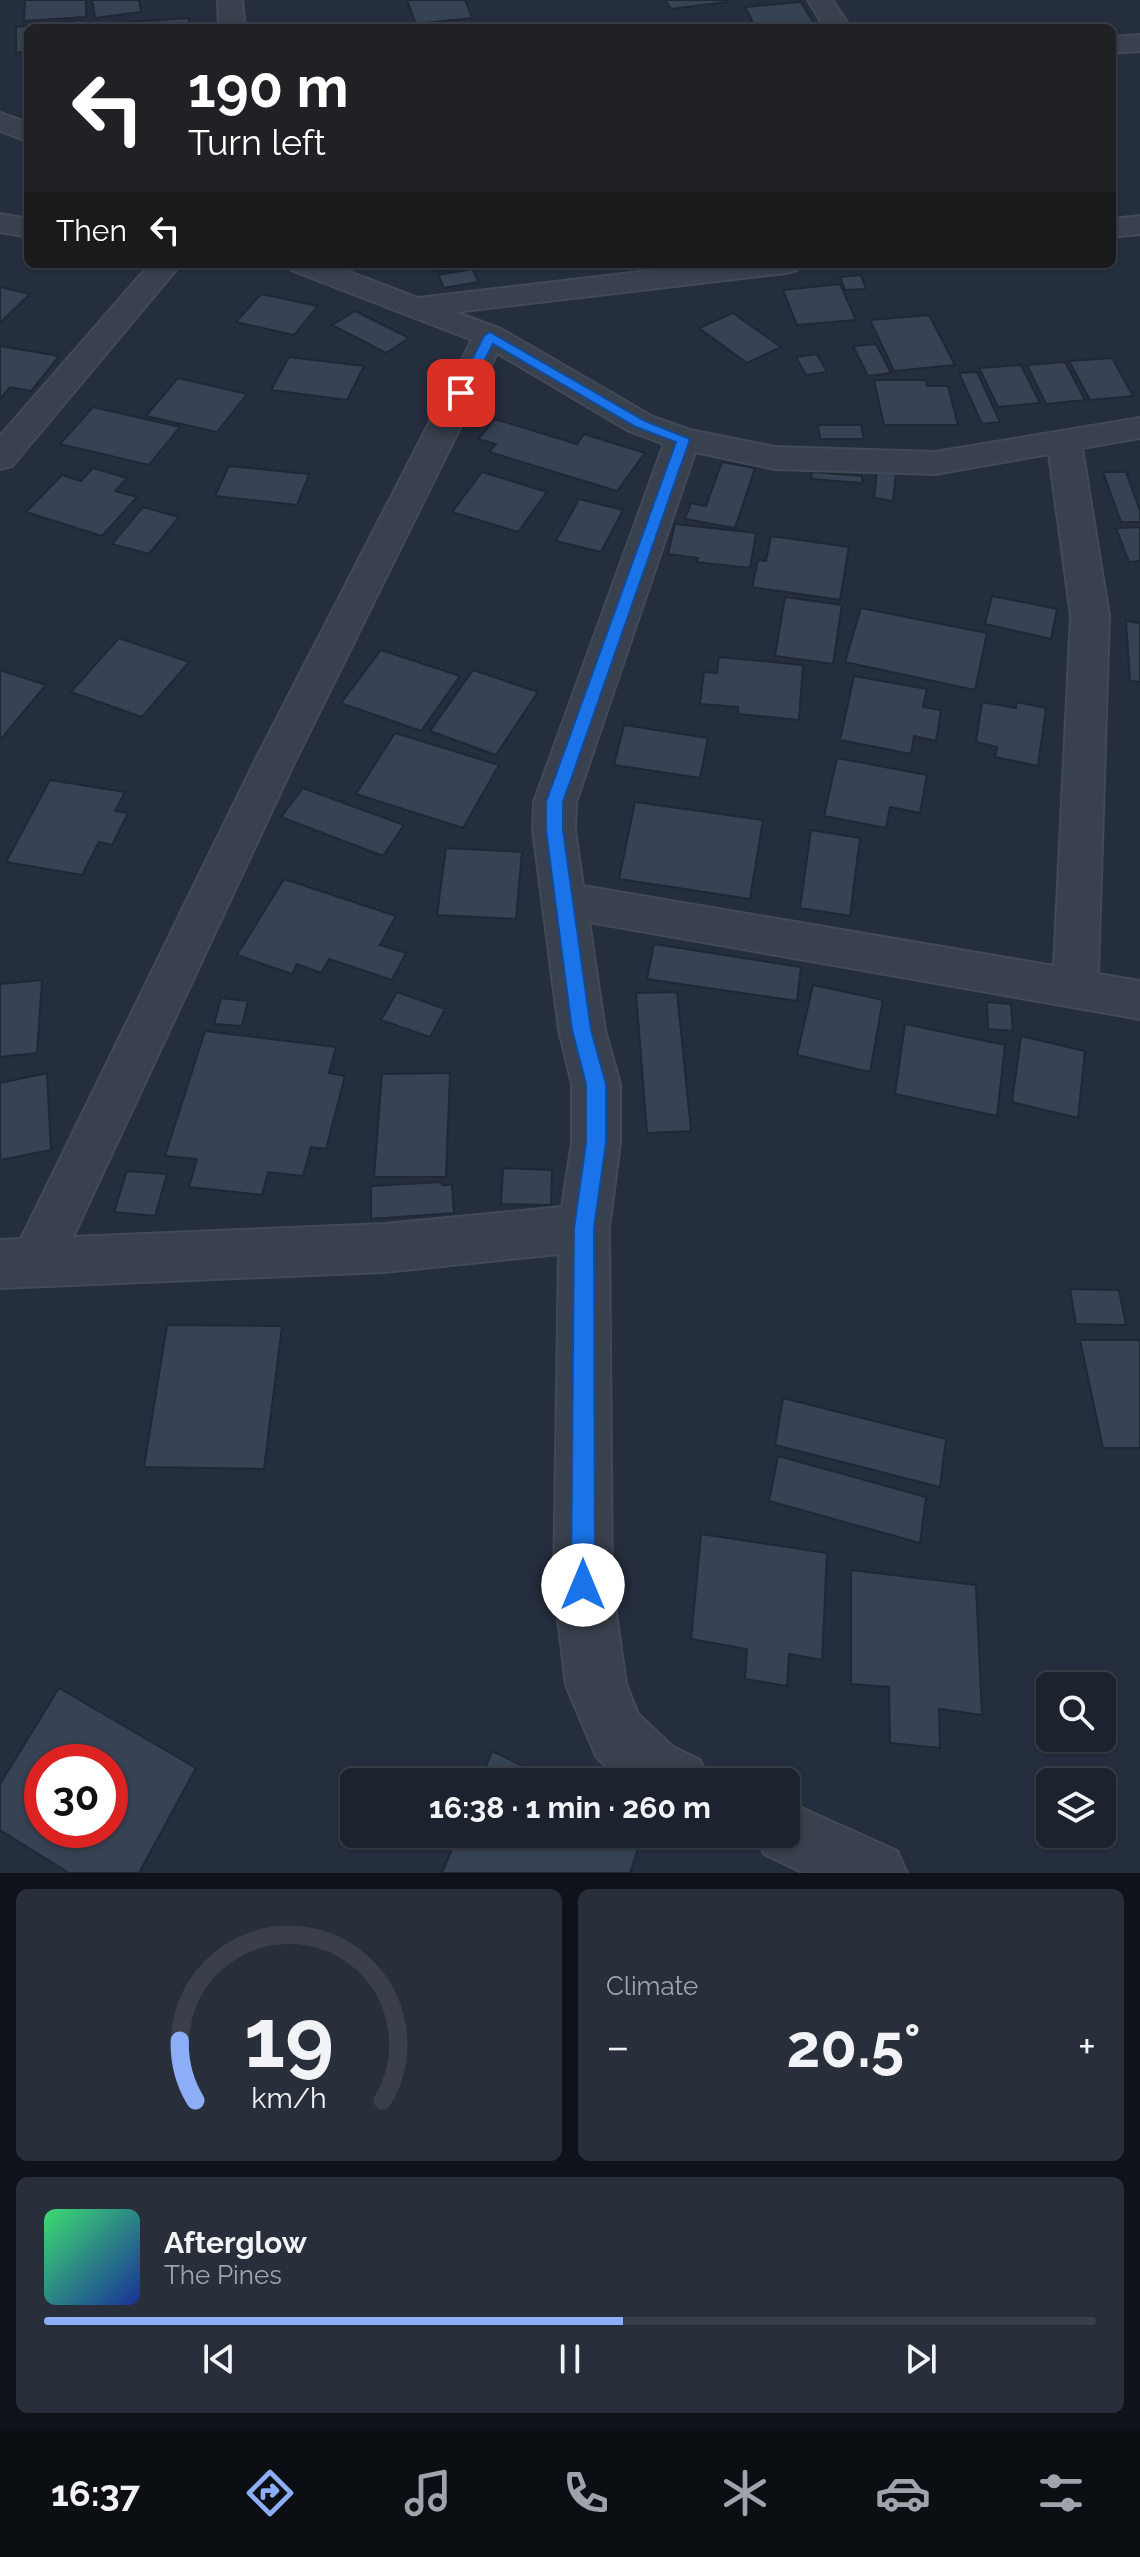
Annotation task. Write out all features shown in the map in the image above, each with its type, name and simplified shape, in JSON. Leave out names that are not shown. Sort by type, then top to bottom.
[{"type":"street","points":[[230,0],[232,24]]},
{"type":"street","points":[[820,0],[835,24]]},
{"type":"street","points":[[1116,45],[1140,43]]},
{"type":"street","points":[[0,223],[24,227]]},
{"type":"street","points":[[1116,228],[1140,225]]},
{"type":"street","points":[[0,458],[163,268]]},
{"type":"street","points":[[312,268],[490,336],[641,424],[683,439],[775,458],[935,463],[1140,428]]},
{"type":"street","points":[[414,307],[751,268]]},
{"type":"street","points":[[490,336],[18,1263],[384,1248],[584,1228]]},
{"type":"street","points":[[650,1768],[617,1735],[596,1685],[583,1585],[584,1228],[596,1143],[596,1084],[582,1030],[554,830],[555,802],[683,439]]},
{"type":"street","points":[[1064,441],[1090,616],[1075,989]]},
{"type":"street","points":[[565,900],[1140,1000]]},
{"type":"street","points":[[800,1838],[875,1873]]},
{"type":"building","points":[[25,0],[86,0],[86,17],[24,21]]},
{"type":"building","points":[[92,0],[139,0],[141,12],[95,18]]},
{"type":"building","points":[[407,0],[465,0],[472,18],[416,24]]},
{"type":"building","points":[[665,0],[725,0],[727,2],[671,9]]},
{"type":"building","points":[[801,2],[814,24],[754,24],[745,7]]},
{"type":"building","points":[[189,18],[189,24],[115,23]]},
{"type":"building","points":[[82,20],[82,24],[44,24]]},
{"type":"building","points":[[24,26],[24,52],[16,53],[16,27]]},
{"type":"building","points":[[435,268],[463,268],[436,271]]},
{"type":"building","points":[[472,269],[479,282],[444,288],[438,275]]},
{"type":"building","points":[[861,275],[866,289],[845,290],[840,277]]},
{"type":"building","points":[[840,284],[856,320],[797,325],[783,290]]},
{"type":"building","points":[[0,287],[30,294],[0,323]]},
{"type":"building","points":[[261,294],[318,306],[294,335],[236,322]]},
{"type":"building","points":[[355,311],[409,338],[386,353],[332,325]]},
{"type":"building","points":[[733,313],[781,347],[747,363],[699,328]]},
{"type":"building","points":[[929,315],[955,365],[894,371],[870,320]]},
{"type":"building","points":[[876,344],[891,373],[868,376],[853,346]]},
{"type":"building","points":[[0,346],[59,356],[31,391],[10,387],[0,399]]},
{"type":"building","points":[[817,354],[827,372],[806,375],[796,357]]},
{"type":"building","points":[[289,357],[364,366],[347,400],[271,390]]},
{"type":"building","points":[[1112,358],[1133,396],[1090,400],[1069,361]]},
{"type":"building","points":[[1065,362],[1085,400],[1046,404],[1027,365]]},
{"type":"building","points":[[1021,365],[1040,403],[998,407],[979,368]]},
{"type":"building","points":[[977,372],[1000,422],[982,424],[959,373]]},
{"type":"building","points":[[178,378],[247,394],[217,432],[146,416]]},
{"type":"building","points":[[874,380],[926,380],[927,386],[948,386],[958,425],[884,425]]},
{"type":"building","points":[[93,407],[180,427],[149,465],[60,444]]},
{"type":"building","points":[[495,419],[577,444],[584,434],[645,453],[617,491],[489,452],[496,444],[478,439]]},
{"type":"building","points":[[818,425],[861,425],[864,439],[820,439]]},
{"type":"building","points":[[722,462],[755,468],[735,528],[685,519],[691,503],[706,506]]},
{"type":"building","points":[[229,466],[309,474],[297,505],[215,496]]},
{"type":"building","points":[[93,468],[127,478],[115,491],[137,497],[102,536],[26,512],[62,475],[81,481]]},
{"type":"building","points":[[877,471],[896,473],[893,501],[874,498]]},
{"type":"building","points":[[482,472],[547,492],[518,532],[452,512]]},
{"type":"building","points":[[812,472],[862,476],[862,483],[811,479]]},
{"type":"building","points":[[1103,472],[1126,472],[1140,511],[1140,522],[1121,522]]},
{"type":"building","points":[[579,499],[623,510],[601,552],[556,541]]},
{"type":"building","points":[[143,507],[179,517],[149,554],[112,544]]},
{"type":"building","points":[[675,524],[756,533],[750,568],[696,562],[698,558],[668,554]]},
{"type":"building","points":[[1140,527],[1140,561],[1129,562],[1116,528]]},
{"type":"building","points":[[771,536],[849,547],[840,600],[752,587],[758,560],[766,561]]},
{"type":"building","points":[[992,596],[1057,609],[1051,639],[985,624]]},
{"type":"building","points":[[785,597],[842,605],[833,664],[775,656]]},
{"type":"building","points":[[861,608],[987,633],[975,690],[845,662]]},
{"type":"building","points":[[1126,621],[1140,623],[1140,682],[1130,681]]},
{"type":"building","points":[[119,638],[189,662],[142,717],[71,692]]},
{"type":"building","points":[[381,650],[460,676],[421,731],[341,703]]},
{"type":"building","points":[[719,657],[803,665],[799,720],[738,714],[738,707],[700,704],[704,672],[717,673]]},
{"type":"building","points":[[0,670],[46,685],[0,740]]},
{"type":"building","points":[[473,670],[538,692],[496,755],[430,731]]},
{"type":"building","points":[[854,676],[927,689],[923,707],[941,710],[936,741],[914,736],[911,754],[840,740]]},
{"type":"building","points":[[982,702],[1016,708],[1016,702],[1046,708],[1038,766],[995,757],[997,747],[976,742]]},
{"type":"building","points":[[624,725],[708,738],[700,778],[614,765]]},
{"type":"building","points":[[395,733],[499,765],[463,828],[356,794]]},
{"type":"building","points":[[837,758],[927,775],[920,813],[890,807],[886,828],[824,816]]},
{"type":"building","points":[[50,780],[125,792],[115,811],[128,813],[112,845],[99,842],[82,875],[6,862]]},
{"type":"building","points":[[303,788],[404,825],[383,856],[281,817]]},
{"type":"building","points":[[635,802],[763,820],[750,899],[619,879]]},
{"type":"building","points":[[811,830],[860,838],[850,916],[800,908]]},
{"type":"building","points":[[446,848],[522,852],[516,919],[437,915]]},
{"type":"building","points":[[284,879],[396,916],[380,945],[406,953],[392,980],[329,959],[321,973],[297,964],[292,974],[237,955]]},
{"type":"building","points":[[654,944],[801,967],[797,1001],[647,979]]},
{"type":"building","points":[[42,980],[37,1053],[0,1057],[0,984]]},
{"type":"building","points":[[813,985],[883,1000],[870,1072],[797,1055]]},
{"type":"building","points":[[397,992],[445,1009],[430,1037],[381,1020]]},
{"type":"building","points":[[677,992],[691,1131],[647,1133],[636,993]]},
{"type":"building","points":[[221,998],[248,1001],[242,1026],[214,1024]]},
{"type":"building","points":[[987,1002],[1011,1004],[1013,1031],[988,1029]]},
{"type":"building","points":[[905,1024],[1005,1045],[997,1116],[895,1094]]},
{"type":"building","points":[[205,1031],[336,1047],[329,1073],[345,1076],[326,1149],[311,1147],[303,1176],[268,1172],[262,1195],[189,1187],[197,1159],[165,1156]]},
{"type":"building","points":[[1021,1036],[1085,1051],[1078,1118],[1012,1102]]},
{"type":"building","points":[[47,1073],[51,1150],[0,1160],[0,1083]]},
{"type":"building","points":[[450,1073],[446,1177],[374,1177],[382,1074]]},
{"type":"building","points":[[503,1168],[552,1170],[551,1205],[501,1204]]},
{"type":"building","points":[[127,1171],[167,1174],[155,1216],[114,1212]]},
{"type":"building","points":[[441,1182],[442,1185],[452,1185],[454,1213],[371,1219],[371,1186]]},
{"type":"building","points":[[1070,1289],[1119,1290],[1126,1325],[1076,1324]]},
{"type":"building","points":[[167,1325],[282,1326],[264,1469],[144,1467]]},
{"type":"building","points":[[1080,1340],[1140,1340],[1140,1448],[1103,1448]]},
{"type":"building","points":[[783,1398],[946,1439],[940,1487],[775,1445]]},
{"type":"building","points":[[778,1456],[926,1497],[920,1543],[769,1501]]},
{"type":"building","points":[[701,1534],[827,1553],[822,1660],[789,1654],[787,1686],[745,1679],[747,1649],[691,1639]]},
{"type":"building","points":[[851,1570],[976,1585],[982,1715],[939,1709],[940,1748],[890,1743],[889,1687],[851,1684]]},
{"type":"building","points":[[59,1688],[196,1768],[139,1873],[69,1873],[29,1848],[128,1848],[128,1744],[25,1744]]},
{"type":"building","points":[[24,1745],[24,1845],[0,1830],[0,1784]]},
{"type":"building","points":[[492,1751],[527,1768],[485,1768]]},
{"type":"building","points":[[452,1848],[638,1848],[630,1873],[442,1873]]},
{"type":"route","points":[[461,393],[490,336],[641,424],[683,439],[555,802],[554,830],[582,1030],[596,1084],[596,1143],[584,1228],[583,1585]]}]
